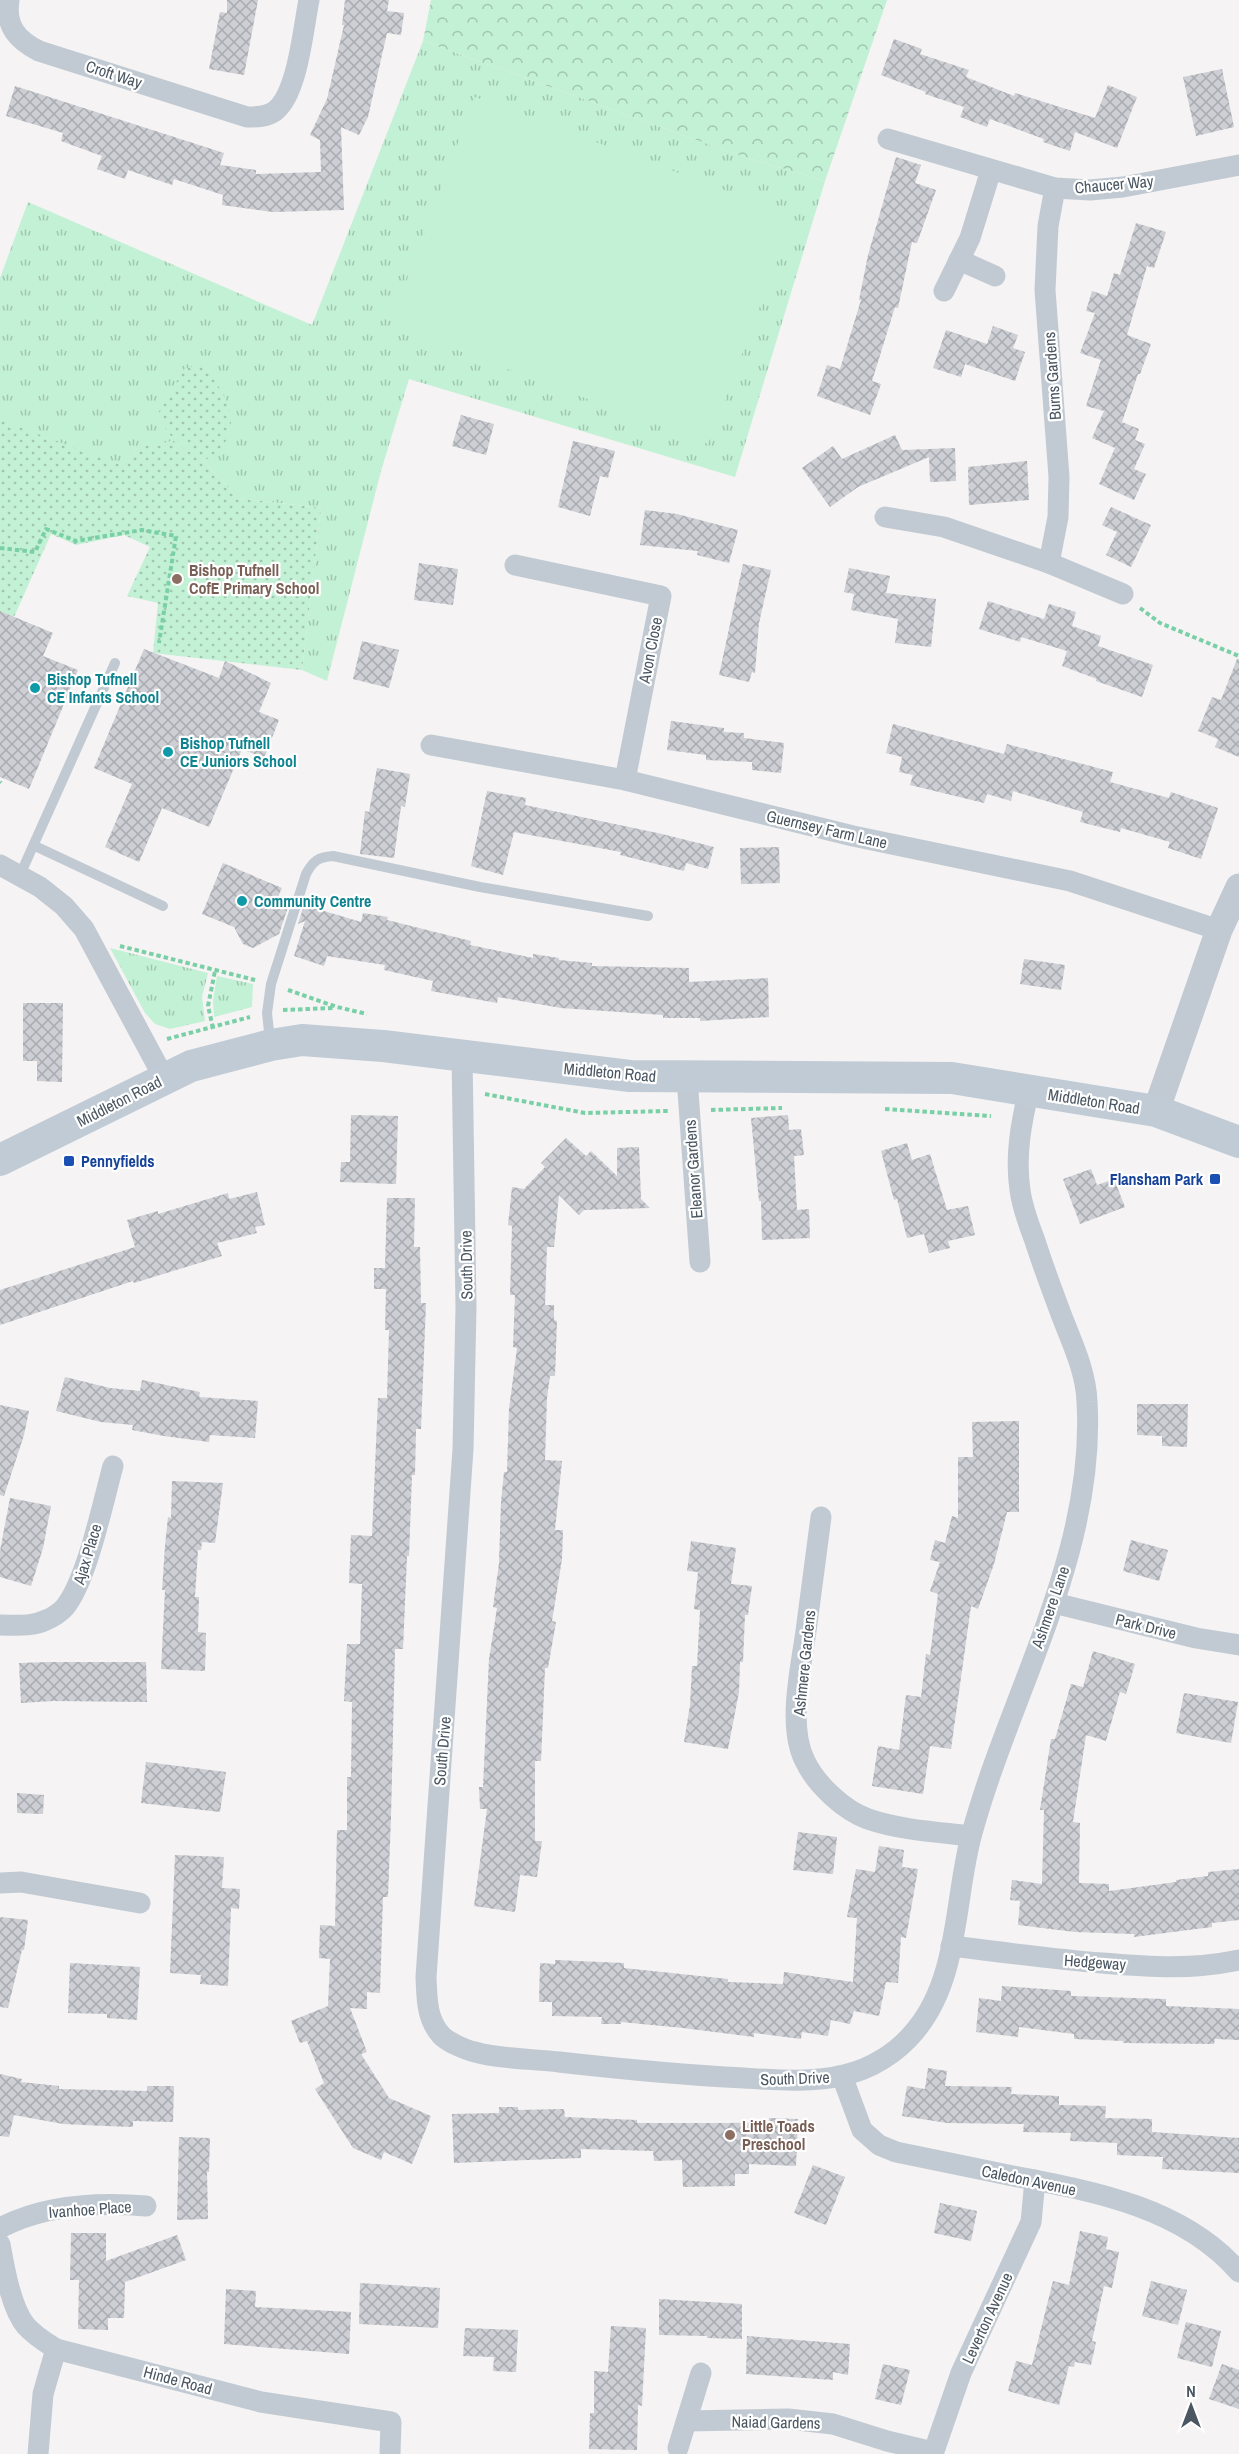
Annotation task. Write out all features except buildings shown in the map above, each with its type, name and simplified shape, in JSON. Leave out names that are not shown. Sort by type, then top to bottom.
[{"type":"main road","name":"Middleton Road","points":[[0,1160],[190,1066],[270,1045],[302,1040],[337,1041],[630,1076],[764,1075],[952,1078],[1156,1111],[1239,1142]]},
{"type":"street","name":"Croft Way","points":[[8,2],[8,19],[12,31],[24,44],[39,51],[248,117],[273,113],[284,103],[291,88],[309,0]]},
{"type":"street","name":"Chaucer Way","points":[[888,139],[1055,188],[1090,190],[1123,187],[1239,165]]},
{"type":"street","points":[[944,291],[970,238],[991,170]]},
{"type":"street","name":"Burns Gardens","points":[[1049,563],[1058,517],[1059,477],[1045,290],[1048,226],[1055,188]]},
{"type":"street","points":[[959,260],[995,276]]},
{"type":"street","points":[[885,517],[944,527],[1049,563],[1123,594]]},
{"type":"street","name":"Avon Close","points":[[515,565],[661,596],[625,780]]},
{"type":"street","name":"Guernsey Farm Lane","points":[[431,745],[625,780],[853,836],[1070,881],[1219,930]]},
{"type":"street","points":[[0,865],[40,887],[64,906],[84,928],[164,1078]]},
{"type":"street","points":[[1156,1111],[1219,930],[1239,886]]},
{"type":"street","name":"South Drive","points":[[462,1056],[466,1307],[463,1449],[426,1977],[428,2011],[442,2037],[476,2053],[690,2076],[784,2080],[842,2076]]},
{"type":"street","name":"Eleanor Gardens","points":[[687,1077],[700,1262]]},
{"type":"street","name":"Ashmere Lane","points":[[842,2076],[868,2067],[890,2055],[917,2030],[934,1999],[951,1946],[971,1836],[994,1763],[1054,1603],[1075,1529],[1084,1477],[1087,1400],[1082,1368],[1051,1288],[1020,1193],[1018,1163],[1020,1127],[1029,1090]]},
{"type":"street","name":"Ajax Place","points":[[0,1625],[27,1625],[46,1621],[64,1609],[75,1592],[85,1565],[113,1466]]},
{"type":"street","name":"Ashmere Gardens","points":[[821,1517],[797,1700],[797,1732],[804,1761],[821,1785],[866,1818],[890,1825],[971,1836]]},
{"type":"street","name":"Park Drive","points":[[1054,1603],[1196,1638],[1239,1645]]},
{"type":"street","points":[[0,1883],[21,1882],[140,1903]]},
{"type":"street","name":"Hedgeway","points":[[951,1946],[1046,1958],[1169,1967],[1206,1967],[1239,1960]]},
{"type":"street","name":"Caledon Avenue","points":[[842,2076],[862,2130],[879,2145],[896,2152],[1111,2197],[1164,2217],[1197,2236],[1239,2272]]},
{"type":"street","name":"Leverton Avenue","points":[[933,2453],[961,2373],[1031,2222],[1035,2180]]},
{"type":"street","name":"Ivanhoe Place","points":[[0,2228],[19,2218],[69,2207],[117,2204],[146,2206]]},
{"type":"street","name":"Hinde Road","points":[[0,2244],[5,2270],[24,2324],[37,2337],[56,2349],[261,2402],[392,2422],[390,2454]]},
{"type":"street","points":[[38,2454],[43,2394],[56,2349]]},
{"type":"street","points":[[678,2448],[702,2373]]},
{"type":"street","name":"Naiad Gardens","points":[[687,2421],[788,2419],[833,2424],[933,2453]]},
{"type":"lane","points":[[20,875],[116,663]]},
{"type":"lane","points":[[35,846],[163,906]]},
{"type":"lane","points":[[270,1045],[267,1013],[270,984],[306,874],[312,863],[321,857],[333,856],[480,887],[648,916]]},
{"type":"path","points":[[0,548],[35,552],[46,529],[76,541],[142,530],[176,536],[159,643]]},
{"type":"path","points":[[1123,594],[1160,623],[1239,656]]},
{"type":"path","points":[[90,939],[270,984],[337,1007],[371,1015]]},
{"type":"path","points":[[215,971],[208,1006],[212,1027],[226,1056]]},
{"type":"path","points":[[462,1089],[585,1113],[792,1108]]},
{"type":"path","points":[[882,1108],[991,1116]]},
{"type":"green space","points":[[431,0],[887,0],[825,181],[741,156],[423,41]]},
{"type":"green space","name":"Bishop Tufnell CofE Primary School","points":[[423,41],[741,156],[825,181],[735,477],[409,379],[381,471],[327,681],[302,670],[321,508],[238,498],[203,460],[137,448],[119,480],[44,525],[0,528],[0,278],[28,202],[312,325]]},
{"type":"green space","points":[[475,97],[794,216],[708,444],[390,325]]},
{"type":"green space","points":[[203,363],[226,399],[231,420],[230,431],[224,444],[215,458],[207,459],[170,435],[157,415],[184,369]]},
{"type":"green space","points":[[0,420],[126,467],[137,448],[171,441],[203,460],[238,498],[321,508],[302,670],[153,653],[158,603],[127,596],[150,547],[124,535],[76,545],[51,534],[14,617],[0,611]]},
{"type":"green space","points":[[110,948],[208,973],[202,997],[205,1021],[170,1029],[155,1024],[145,1013]]},
{"type":"green space","points":[[217,976],[253,984],[252,1007],[214,1017],[213,1001]]},
{"type":"place","name":"Bishop Tufnell CofE Primary School","points":[[177,579]]},
{"type":"place","name":"Bishop Tufnell CE Infants School","points":[[35,688]]},
{"type":"place","name":"Bishop Tufnell CE Juniors School","points":[[168,752]]},
{"type":"place","name":"Community Centre","points":[[242,901]]},
{"type":"place","name":"Pennyfields","points":[[69,1161]]},
{"type":"place","name":"Flansham Park","points":[[1215,1179]]},
{"type":"place","name":"Little Toads Preschool","points":[[730,2135]]}]
